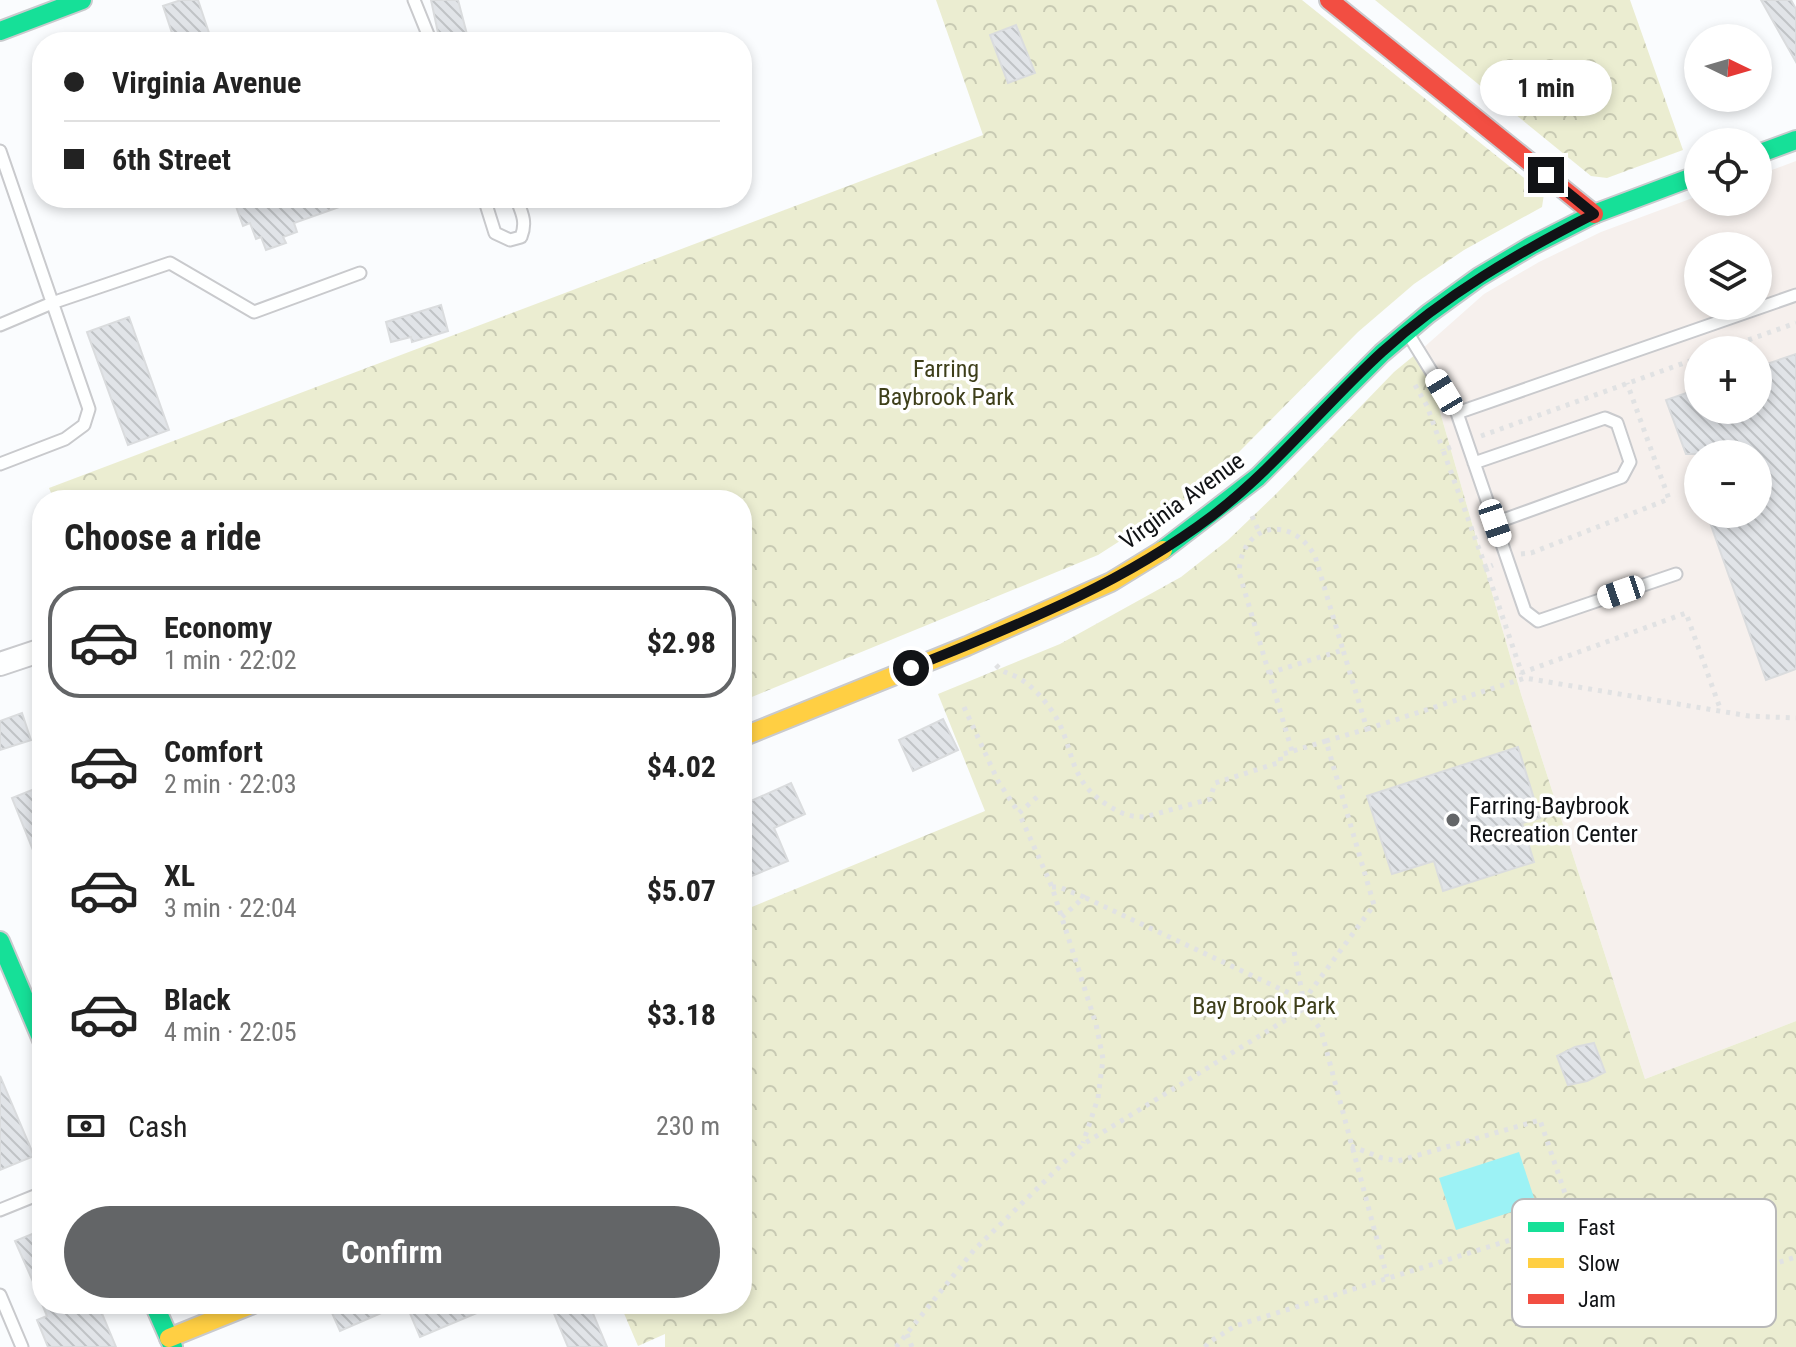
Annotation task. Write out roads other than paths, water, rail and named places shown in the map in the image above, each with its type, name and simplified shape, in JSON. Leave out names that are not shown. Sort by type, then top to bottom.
[{"type":"street","points":[[0,31],[82,0]]},
{"type":"street","points":[[1329,0],[1594,214]]},
{"type":"street","points":[[1772,149],[1796,140]]},
{"type":"street","name":"Virginia Avenue","points":[[752,733],[1111,582],[1213,514],[1258,477],[1382,353],[1479,277],[1594,214],[1684,180]]},
{"type":"street","points":[[0,664],[32,653]]},
{"type":"street","points":[[0,941],[32,1011]]},
{"type":"street","points":[[158,1314],[171,1342],[231,1314]]},
{"type":"lane","points":[[414,0],[427,32]]},
{"type":"lane","points":[[0,151],[89,409],[84,425],[65,439],[0,464]]},
{"type":"lane","points":[[487,208],[495,233],[510,240],[521,237],[525,227],[520,208]]},
{"type":"lane","points":[[0,325],[52,303],[170,263],[254,312],[360,273]]},
{"type":"lane","points":[[1457,413],[1796,295]]},
{"type":"lane","points":[[1407,332],[1457,413],[1525,611],[1538,621],[1676,574]]},
{"type":"lane","points":[[1474,463],[1605,418],[1617,423],[1630,462],[1622,477],[1495,523]]},
{"type":"lane","points":[[0,1210],[32,1197]]},
{"type":"lane","points":[[0,1295],[22,1347]]},
{"type":"water","points":[[1519,1152],[1534,1199],[1512,1199],[1512,1212],[1456,1230],[1439,1178]]},
{"type":"place","name":"Farring-Baybrook Recreation Center","points":[[1453,820]]},
{"type":"park label","name":"Farring Baybrook Park","points":[[946,383]]},
{"type":"park label","name":"Bay Brook Park","points":[[1264,1006]]}]
